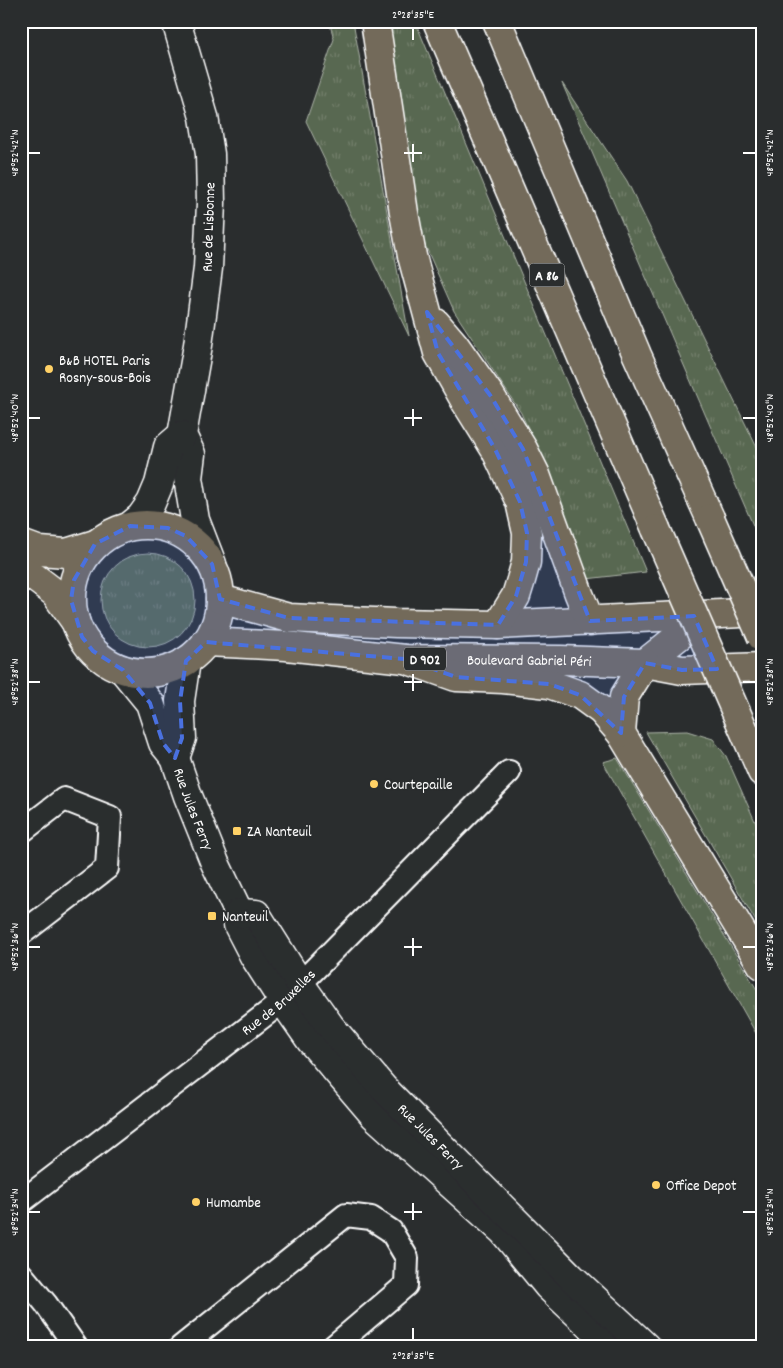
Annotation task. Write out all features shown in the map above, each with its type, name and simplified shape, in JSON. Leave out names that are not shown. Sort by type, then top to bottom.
[{"type":"main road","points":[[375,21],[412,256],[438,353],[464,401],[495,449],[520,502],[527,533],[526,562],[516,596],[498,625]]},
{"type":"main road","name":"A 86","points":[[437,21],[757,762]]},
{"type":"main road","points":[[497,21],[637,355],[762,637]]},
{"type":"main road","points":[[427,312],[454,344],[485,388],[523,449],[536,475],[590,621],[645,663]]},
{"type":"main road","points":[[21,570],[55,593],[75,621],[82,637],[93,651],[107,662],[123,670],[139,672],[171,669],[186,661],[206,642],[216,622],[220,600],[218,581],[212,564],[200,548],[186,536],[168,528],[150,525],[130,526],[106,536],[95,544],[82,560],[74,580],[71,600],[75,621]]},
{"type":"main road","points":[[21,544],[40,551],[66,553],[95,544]]},
{"type":"main road","points":[[220,600],[289,618],[396,623],[498,625],[762,612]]},
{"type":"main road","points":[[621,733],[624,697],[645,663],[704,616]]},
{"type":"main road","name":"Boulevard Gabriel Péri","points":[[206,642],[286,646],[405,659],[561,660],[645,663],[682,670],[762,667]]},
{"type":"main road","points":[[405,659],[456,677],[504,679],[549,684],[580,695],[602,712],[621,733],[762,965]]},
{"type":"street","name":"Rue de Lisbonne","points":[[130,526],[141,517],[151,503],[159,484],[168,448],[182,435],[198,345],[208,268],[211,203],[210,154],[204,117],[176,21]]},
{"type":"street","points":[[182,435],[191,454],[188,478],[195,520],[212,564]]},
{"type":"street","name":"Rue Jules Ferry","points":[[175,758],[182,738],[180,701],[186,661]]},
{"type":"street","name":"Rue Jules Ferry","points":[[123,670],[150,703],[163,743],[175,758],[215,863],[239,912],[238,925],[254,956],[330,1026],[384,1089],[571,1277],[646,1347]]},
{"type":"street","name":"Rue de Bruxelles","points":[[21,1202],[292,993],[509,772]]},
{"type":"street","points":[[21,832],[64,799],[110,817],[108,868],[21,934]]},
{"type":"street","name":"Rue Jules Ferry","points":[[292,993],[311,1041],[374,1114],[503,1231],[548,1286],[612,1347]]},
{"type":"street","points":[[181,1347],[346,1215],[371,1218],[391,1231],[407,1258],[406,1285],[333,1347]]},
{"type":"street","points":[[21,1274],[46,1304],[76,1347]]},
{"type":"highlighted area","points":[[427,312],[490,395],[523,449],[590,621],[694,616],[717,669],[682,670],[645,663],[624,697],[621,733],[580,695],[549,684],[456,677],[405,659],[206,642],[186,661],[180,701],[182,738],[175,758],[163,743],[150,703],[123,670],[93,651],[82,637],[71,600],[74,580],[95,544],[130,526],[168,528],[186,536],[212,564],[220,599],[289,618],[498,625],[516,596],[526,562],[527,533],[520,502],[495,449],[438,353]]},
{"type":"green space","points":[[329,21],[353,21],[409,336],[306,121],[334,39]]},
{"type":"green space","points":[[387,21],[415,21],[646,572],[586,579],[556,489],[521,413],[454,311],[421,236]]},
{"type":"green space","points":[[562,83],[627,181],[762,458],[762,546]]},
{"type":"green space","points":[[148,553],[166,557],[181,567],[191,582],[195,600],[191,618],[181,633],[166,643],[148,647],[130,643],[115,633],[105,618],[101,600],[105,582],[115,567],[130,557]]},
{"type":"green space","points":[[687,731],[713,739],[726,756],[762,837],[762,932],[646,732]]},
{"type":"green space","points":[[617,758],[762,998],[762,1044],[603,762]]},
{"type":"place","name":"B&B HOTEL Paris Rosny-sous-Bois","points":[[49,369]]},
{"type":"place","name":"Courtepaille","points":[[374,784]]},
{"type":"place","name":"ZA Nanteuil","points":[[237,831]]},
{"type":"place","name":"Nanteuil","points":[[212,916]]},
{"type":"place","name":"Office Depot","points":[[656,1185]]},
{"type":"place","name":"Humambe","points":[[196,1202]]}]
